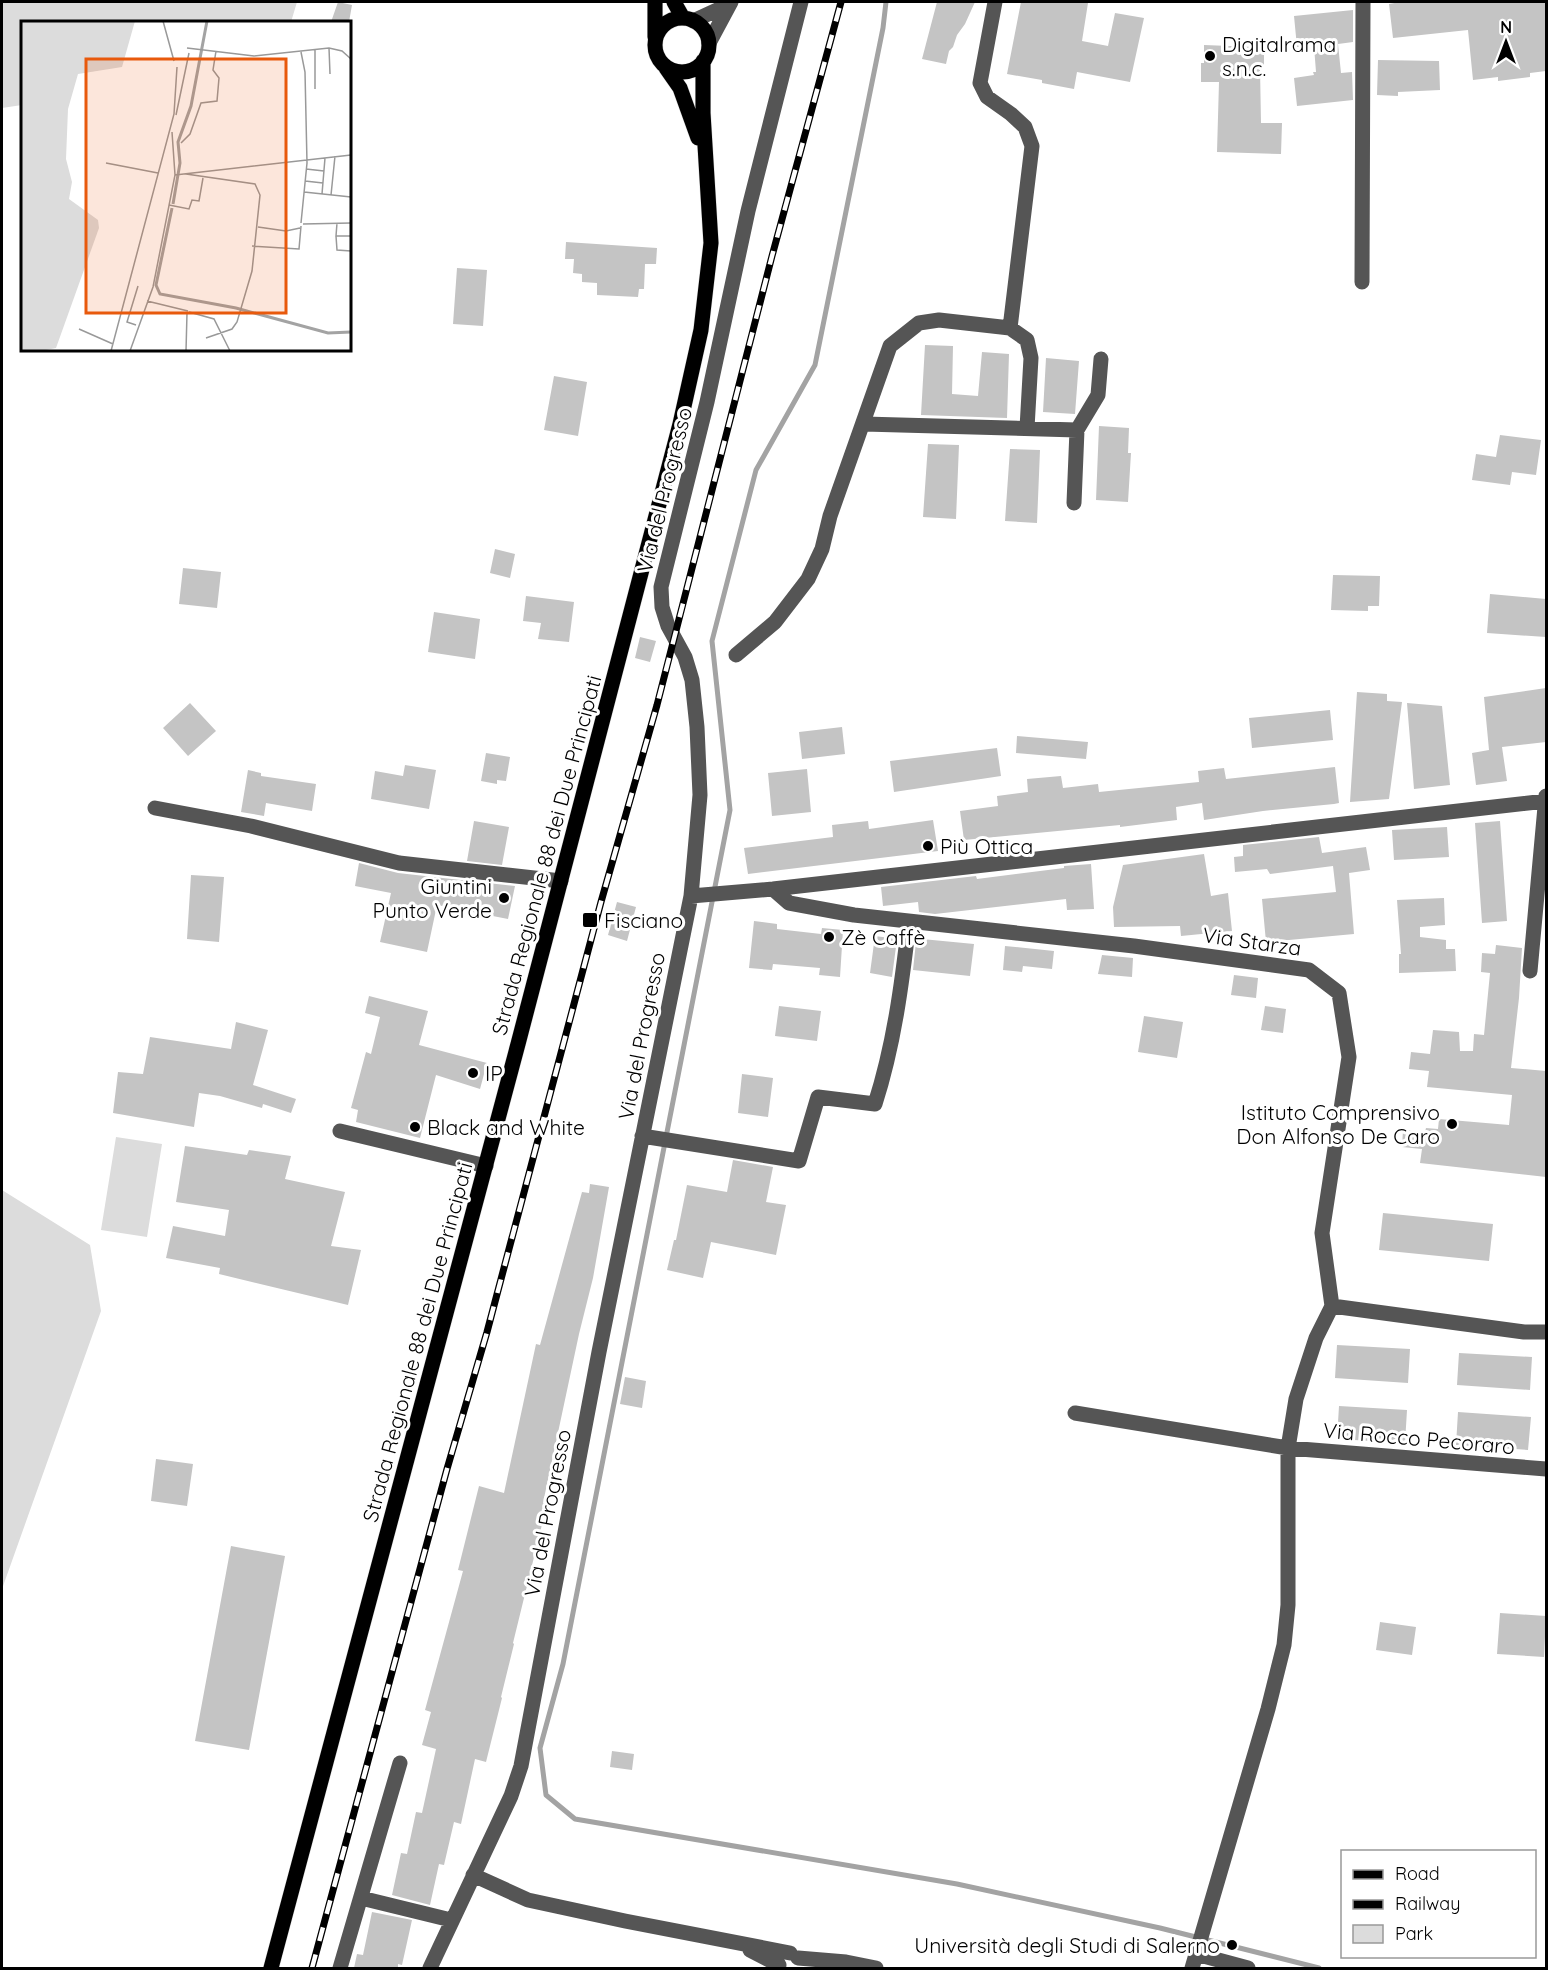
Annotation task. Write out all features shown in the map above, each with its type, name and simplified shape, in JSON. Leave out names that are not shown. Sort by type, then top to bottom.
[{"type":"main road","name":"Strada Regionale 88 dei Due Principati","points":[[655,2],[654,44],[656,53],[680,88],[692,117],[706,163]]},
{"type":"main road","points":[[674,2],[688,19],[704,30],[709,43]]},
{"type":"main road","points":[[654,44],[656,35],[667,22],[688,19]]},
{"type":"main road","name":"Strada Regionale 88 dei Due Principati","points":[[272,1968],[486,1166],[680,424],[701,330],[711,243],[703,113],[703,61],[709,49],[709,43]]},
{"type":"main road","points":[[666,68],[682,72],[698,67],[703,61]]},
{"type":"street","name":"Via del Progresso","points":[[792,2],[793,32]]},
{"type":"street","name":"Via del Progresso","points":[[430,1968],[511,1796],[521,1766],[599,1352],[649,1137],[697,896],[700,795],[692,680],[685,657],[668,626],[662,607],[661,586],[708,402],[746,221],[801,2]]},
{"type":"street","points":[[995,2],[980,83],[987,97],[1011,114],[1025,128],[1032,146],[1010,328]]},
{"type":"street","points":[[1362,282],[1363,2]]},
{"type":"street","points":[[688,19],[729,3]]},
{"type":"street","points":[[709,43],[729,3]]},
{"type":"street","points":[[736,655],[775,622],[808,579],[822,549],[830,516],[890,345],[919,323],[939,320],[1010,328],[1027,340],[1031,358],[1027,428]]},
{"type":"street","points":[[1074,502],[1077,430],[1098,395],[1101,359]]},
{"type":"street","points":[[864,424],[1077,430]]},
{"type":"street","points":[[1530,971],[1546,796]]},
{"type":"street","points":[[697,896],[1546,801]]},
{"type":"street","points":[[155,808],[251,826],[399,862],[561,881]]},
{"type":"street","name":"Via Starza","points":[[773,889],[789,903],[854,915],[1134,946],[1309,970],[1339,993],[1350,1057],[1323,1233],[1332,1306]]},
{"type":"street","points":[[649,1137],[799,1161],[818,1097],[875,1104],[884,1076],[903,976],[909,922]]},
{"type":"street","points":[[340,1131],[486,1166]]},
{"type":"street","points":[[1248,1968],[1195,1957],[1268,1709],[1284,1645],[1288,1605],[1288,1448],[1296,1399],[1316,1338],[1332,1306],[1524,1332],[1546,1332]]},
{"type":"street","name":"Via Rocco Pecoraro","points":[[1075,1413],[1288,1448],[1546,1469]]},
{"type":"street","points":[[340,1968],[400,1763]]},
{"type":"street","points":[[473,1875],[528,1900],[626,1922],[731,1941],[799,1962],[846,1962],[876,1968]]},
{"type":"street","points":[[361,1898],[452,1920]]},
{"type":"street","points":[[731,1941],[779,1967],[783,1955],[799,1962]]},
{"type":"green space","points":[[2,2],[297,2],[291,21],[21,21],[21,105],[2,108]]},
{"type":"green space","points":[[116,1137],[162,1144],[147,1237],[101,1230]]},
{"type":"green space","points":[[2,1190],[90,1245],[101,1311],[2,1589]]},
{"type":"building","points":[[338,2],[352,5],[349,21],[331,21]]},
{"type":"building","points":[[937,2],[975,2],[949,51],[946,64],[922,59]]},
{"type":"building","points":[[1021,2],[1088,3],[1082,41],[1108,46],[1115,13],[1144,18],[1130,82],[1077,72],[1074,89],[1007,74]]},
{"type":"building","points":[[1400,2],[1546,2],[1546,71],[1530,73],[1530,77],[1498,81],[1498,77],[1473,80],[1468,30],[1393,38],[1389,4]]},
{"type":"building","points":[[1353,10],[1353,42],[1338,44],[1341,73],[1352,72],[1353,100],[1297,106],[1294,78],[1314,75],[1313,72],[1316,72],[1314,46],[1297,47],[1294,16]]},
{"type":"building","points":[[1204,45],[1255,47],[1255,51],[1264,51],[1264,68],[1260,68],[1261,123],[1282,123],[1281,154],[1217,152],[1219,82],[1201,82]]},
{"type":"building","points":[[1378,60],[1439,61],[1440,90],[1398,92],[1398,96],[1377,95]]},
{"type":"building","points":[[566,242],[657,248],[656,264],[645,264],[644,289],[639,289],[638,297],[597,295],[597,283],[582,282],[582,274],[573,273],[574,259],[565,259]]},
{"type":"building","points":[[457,268],[487,270],[483,326],[453,324]]},
{"type":"building","points":[[925,345],[953,346],[952,394],[978,396],[982,352],[1009,354],[1007,418],[921,415]]},
{"type":"building","points":[[1046,358],[1079,361],[1075,414],[1043,412]]},
{"type":"building","points":[[554,376],[587,382],[578,436],[544,430]]},
{"type":"building","points":[[1099,426],[1129,428],[1128,453],[1131,453],[1128,502],[1096,500]]},
{"type":"building","points":[[1500,435],[1541,440],[1536,475],[1512,472],[1510,485],[1472,480],[1476,454],[1496,457]]},
{"type":"building","points":[[928,444],[959,445],[956,519],[923,517]]},
{"type":"building","points":[[1010,449],[1040,450],[1037,523],[1005,521]]},
{"type":"building","points":[[495,549],[515,554],[510,578],[490,573]]},
{"type":"building","points":[[183,568],[221,572],[217,608],[179,604]]},
{"type":"building","points":[[1333,575],[1380,576],[1379,606],[1368,606],[1368,611],[1331,610]]},
{"type":"building","points":[[1490,594],[1546,599],[1546,637],[1487,633]]},
{"type":"building","points":[[526,596],[574,602],[569,642],[538,639],[541,623],[523,621]]},
{"type":"building","points":[[434,612],[480,619],[475,659],[428,652]]},
{"type":"building","points":[[640,637],[656,641],[650,662],[635,658]]},
{"type":"building","points":[[1546,688],[1546,742],[1502,747],[1507,781],[1476,785],[1472,753],[1489,750],[1484,697]]},
{"type":"building","points":[[1357,692],[1387,694],[1387,701],[1402,702],[1389,799],[1350,802]]},
{"type":"building","points":[[190,703],[216,731],[188,756],[163,728]]},
{"type":"building","points":[[1407,703],[1442,706],[1450,785],[1414,789]]},
{"type":"building","points":[[1330,710],[1333,740],[1252,748],[1249,718]]},
{"type":"building","points":[[842,727],[845,754],[802,759],[799,732]]},
{"type":"building","points":[[1017,736],[1088,742],[1086,759],[1016,753]]},
{"type":"building","points":[[997,748],[1001,776],[894,792],[890,761]]},
{"type":"building","points":[[486,753],[510,757],[506,781],[497,780],[497,784],[481,781]]},
{"type":"building","points":[[405,765],[436,770],[429,809],[371,799],[375,771],[403,776]]},
{"type":"building","points":[[1335,767],[1339,803],[1334,804],[1204,820],[1202,803],[1176,807],[1177,820],[964,840],[960,811],[998,806],[997,796],[1028,792],[1027,779],[1061,776],[1063,788],[1098,784],[1099,792],[1199,782],[1198,771],[1224,768],[1226,779]]},
{"type":"building","points":[[807,769],[811,812],[772,816],[768,773]]},
{"type":"building","points":[[248,770],[261,773],[261,776],[316,784],[312,811],[266,803],[264,816],[241,812]]},
{"type":"building","points":[[933,820],[938,851],[748,874],[744,848],[833,837],[832,825],[868,821],[869,829]]},
{"type":"building","points":[[474,821],[509,827],[502,865],[467,861]]},
{"type":"building","points":[[1500,821],[1507,921],[1482,923],[1475,823]]},
{"type":"building","points":[[1447,827],[1449,857],[1394,860],[1392,830]]},
{"type":"building","points":[[1319,837],[1322,853],[1366,847],[1370,870],[1349,873],[1354,934],[1266,942],[1262,899],[1336,892],[1333,866],[1270,874],[1267,869],[1235,872],[1234,857],[1243,856],[1243,845]]},
{"type":"building","points":[[1204,854],[1211,896],[1228,893],[1232,931],[1181,936],[1180,926],[1114,927],[1113,907],[1123,865]]},
{"type":"building","points":[[359,863],[398,873],[515,886],[508,919],[437,905],[427,952],[380,942],[391,893],[355,886]]},
{"type":"building","points":[[1091,864],[1094,909],[1067,910],[1066,899],[935,914],[919,912],[918,902],[883,906],[881,887],[976,876],[977,879]]},
{"type":"building","points":[[191,875],[224,877],[219,942],[187,939]]},
{"type":"building","points":[[1444,898],[1445,925],[1420,927],[1420,937],[1446,940],[1446,949],[1455,949],[1456,971],[1399,973],[1399,954],[1401,954],[1397,900]]},
{"type":"building","name":"Fisciano","points":[[617,902],[636,907],[627,941],[608,935]]},
{"type":"building","points":[[754,921],[777,924],[777,929],[821,934],[822,928],[843,930],[840,977],[819,975],[820,968],[773,964],[772,970],[749,968]]},
{"type":"building","points":[[875,936],[897,939],[892,977],[870,973]]},
{"type":"building","points":[[922,939],[974,944],[970,976],[913,970],[916,942],[923,943]]},
{"type":"building","points":[[1496,945],[1522,948],[1511,1068],[1546,1071],[1546,1177],[1420,1163],[1422,1149],[1402,1147],[1403,1130],[1425,1132],[1426,1128],[1438,1129],[1439,1119],[1509,1125],[1512,1095],[1427,1087],[1429,1071],[1409,1069],[1411,1052],[1430,1054],[1433,1030],[1459,1032],[1460,1051],[1473,1051],[1474,1034],[1484,1035],[1490,973],[1481,972],[1482,953],[1495,954]]},
{"type":"building","points":[[1005,946],[1054,951],[1052,969],[1023,966],[1022,972],[1003,970]]},
{"type":"building","points":[[1102,955],[1133,958],[1132,977],[1098,974]]},
{"type":"building","points":[[1234,975],[1258,978],[1256,998],[1231,995]]},
{"type":"building","points":[[369,996],[428,1011],[419,1045],[487,1063],[480,1089],[436,1075],[420,1138],[356,1122],[358,1110],[351,1108],[366,1052],[371,1054],[380,1017],[365,1013]]},
{"type":"building","points":[[779,1006],[821,1011],[817,1041],[775,1036]]},
{"type":"building","points":[[1265,1006],[1286,1009],[1283,1033],[1261,1030]]},
{"type":"building","points":[[1144,1016],[1183,1022],[1177,1058],[1138,1052]]},
{"type":"building","points":[[236,1022],[268,1030],[253,1085],[296,1099],[291,1113],[263,1104],[262,1108],[220,1096],[199,1093],[194,1127],[113,1113],[118,1072],[143,1074],[150,1037],[231,1049]]},
{"type":"building","points":[[742,1074],[773,1078],[768,1117],[738,1113]]},
{"type":"building","points":[[185,1146],[247,1155],[249,1150],[291,1156],[285,1179],[345,1192],[331,1246],[361,1250],[348,1305],[219,1274],[220,1268],[166,1258],[173,1226],[225,1236],[229,1210],[176,1202]]},
{"type":"building","points":[[733,1160],[773,1167],[766,1202],[786,1205],[776,1255],[711,1242],[703,1278],[667,1270],[674,1240],[676,1240],[687,1185],[727,1192]]},
{"type":"building","points":[[590,1184],[609,1187],[593,1278],[543,1503],[547,1504],[486,1762],[475,1759],[461,1824],[454,1822],[444,1865],[439,1864],[430,1905],[392,1895],[401,1853],[407,1854],[416,1812],[422,1813],[436,1749],[422,1745],[431,1712],[425,1710],[463,1571],[458,1570],[479,1486],[504,1493],[536,1344],[540,1345],[582,1192],[589,1193]]},
{"type":"building","points":[[1383,1213],[1493,1224],[1489,1261],[1379,1250]]},
{"type":"building","points":[[1337,1345],[1410,1349],[1408,1383],[1335,1378]]},
{"type":"building","points":[[1459,1353],[1532,1357],[1530,1390],[1457,1385]]},
{"type":"building","points":[[625,1377],[646,1381],[642,1408],[620,1404]]},
{"type":"building","points":[[1339,1406],[1407,1410],[1405,1443],[1337,1439]]},
{"type":"building","points":[[1458,1412],[1531,1417],[1528,1450],[1456,1445]]},
{"type":"building","points":[[156,1459],[193,1464],[187,1506],[151,1501]]},
{"type":"building","points":[[231,1546],[285,1556],[249,1750],[195,1741]]},
{"type":"building","points":[[1500,1613],[1546,1616],[1544,1657],[1497,1654]]},
{"type":"building","points":[[1380,1622],[1416,1627],[1412,1655],[1376,1650]]},
{"type":"building","points":[[612,1751],[634,1754],[632,1770],[610,1767]]},
{"type":"building","points":[[372,1912],[412,1920],[402,1965],[398,1964],[398,1968],[354,1968],[357,1954],[363,1955]]},
{"type":"waterway","points":[[886,2],[883,28],[815,365],[756,470],[712,641],[730,810],[563,1664],[540,1748],[546,1795],[575,1819],[957,1884],[1160,1928],[1319,1968]]},
{"type":"railway","points":[[312,1968],[447,1469],[487,1332],[601,902],[657,705],[772,256],[841,2]]},
{"type":"place","name":"Digitalrama s.n.c.","points":[[1210,56]]},
{"type":"place","name":"Più Ottica","points":[[928,846]]},
{"type":"place","name":"Giuntini Punto Verde","points":[[504,898]]},
{"type":"place","name":"Fisciano","points":[[590,920]]},
{"type":"place","name":"Zè Caffè","points":[[829,937]]},
{"type":"place","name":"IP","points":[[473,1073]]},
{"type":"place","name":"Istituto Comprensivo Don Alfonso De Caro","points":[[1452,1124]]},
{"type":"place","name":"Black and White","points":[[415,1127]]},
{"type":"place","name":"Università degli Studi di Salerno","points":[[1232,1945]]}]
